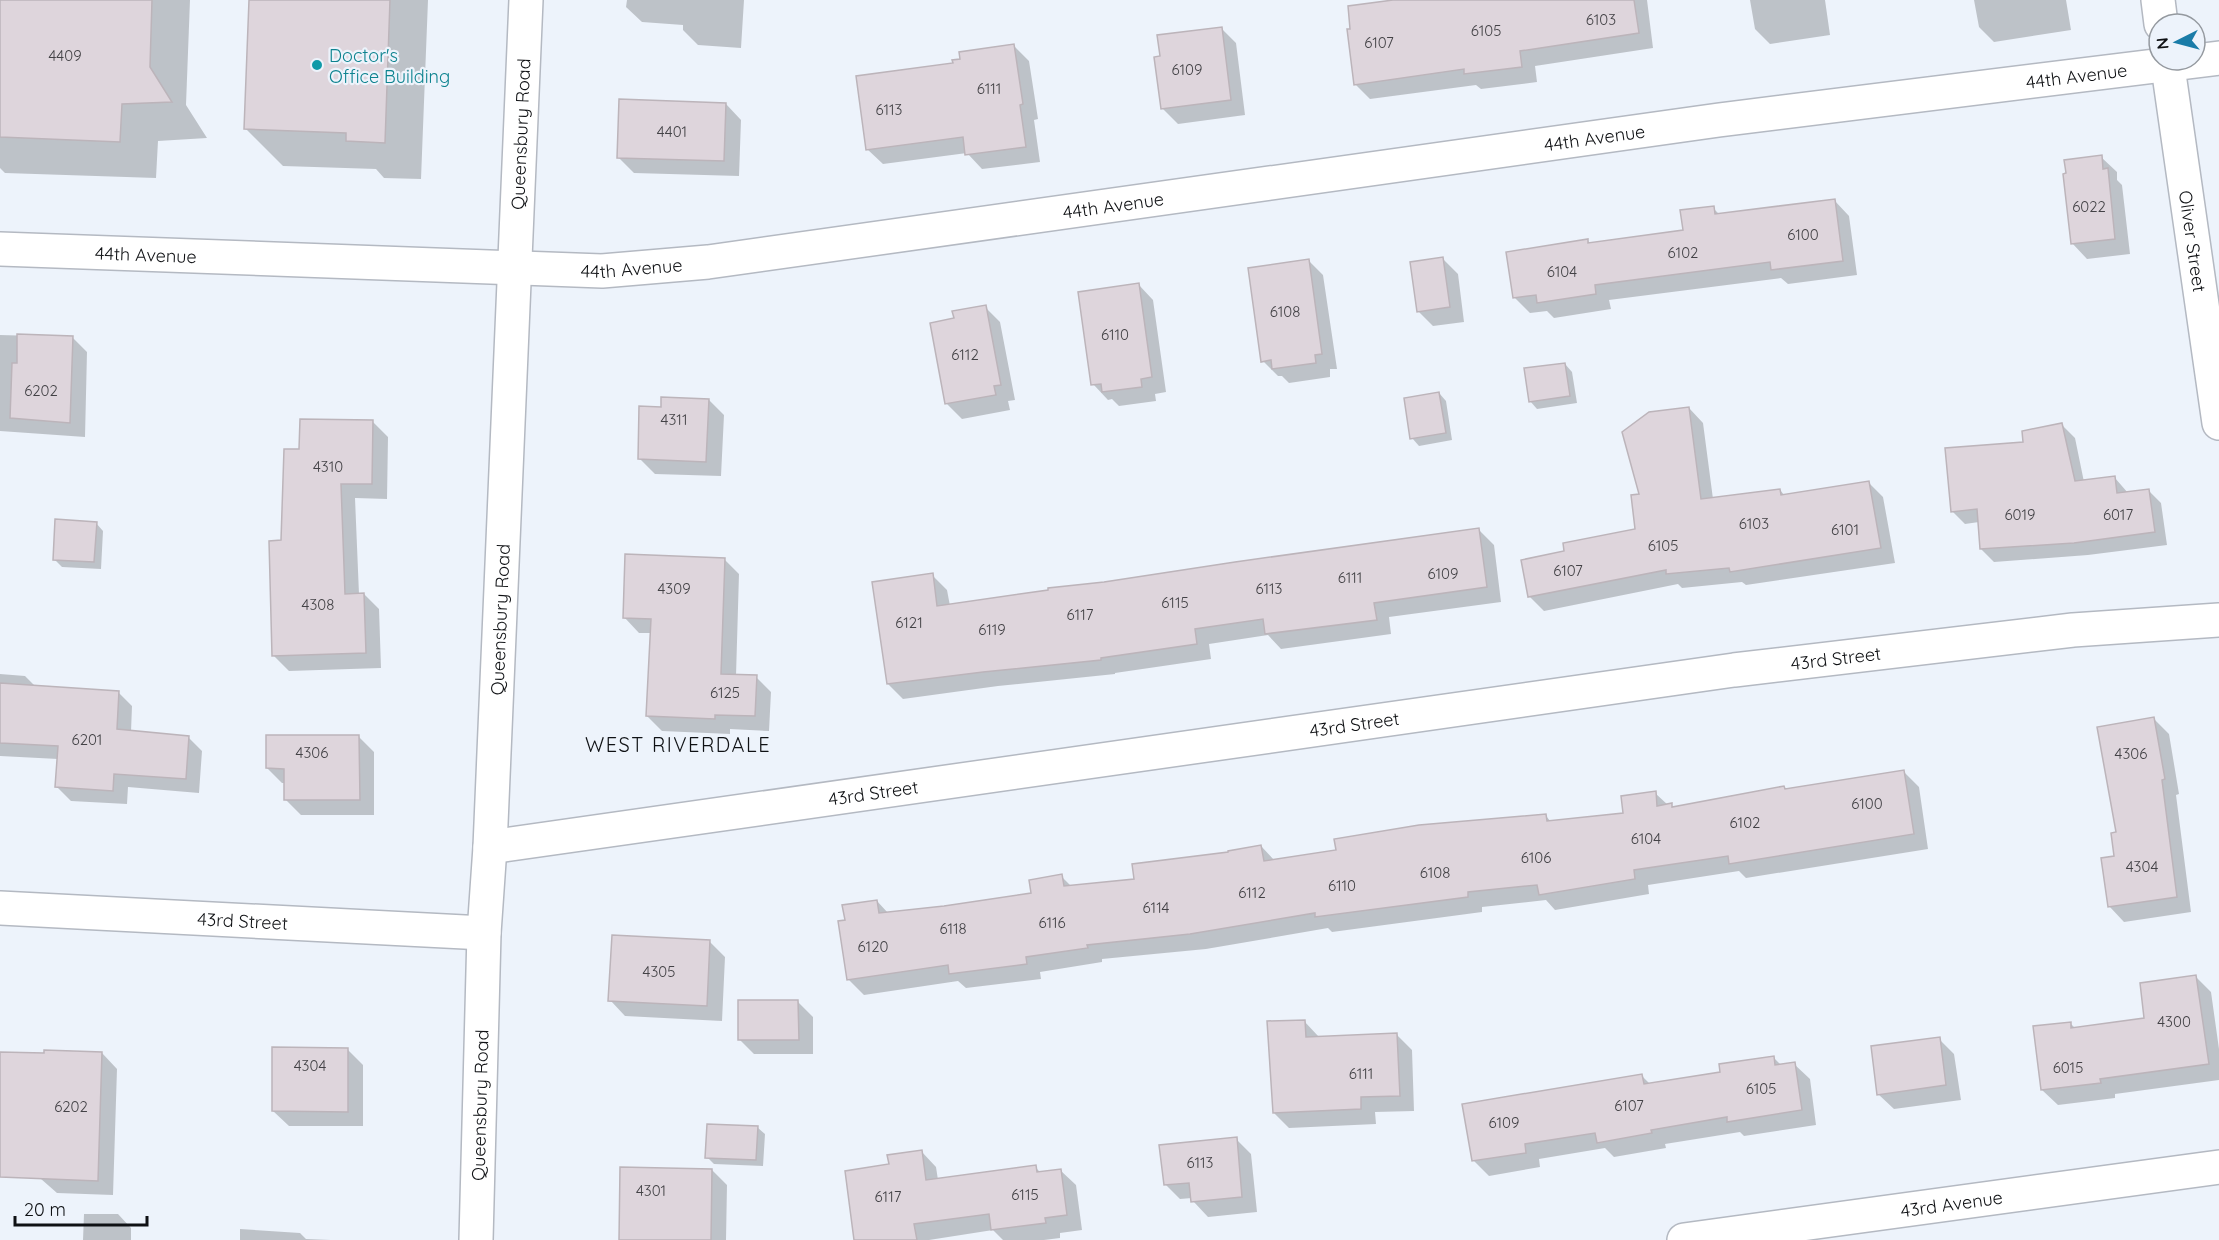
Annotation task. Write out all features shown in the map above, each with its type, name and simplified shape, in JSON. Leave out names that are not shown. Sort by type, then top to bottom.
[{"type":"street","name":"Queensbury Road","points":[[476,1240],[484,933],[490,847],[526,0]]},
{"type":"street","name":"44th Avenue","points":[[0,249],[602,271],[708,262],[1719,120],[2147,65]]},
{"type":"street","name":"Oliver Street","points":[[2168,72],[2219,423]]},
{"type":"street","name":"43rd Street","points":[[490,847],[1734,670],[2073,630],[2219,620]]},
{"type":"street","name":"43rd Street","points":[[0,908],[484,933]]},
{"type":"street","name":"43rd Avenue","points":[[1684,1240],[2219,1167]]},
{"type":"building","points":[[0,0],[152,0],[150,67],[172,102],[122,104],[120,142],[0,137]]},
{"type":"building","name":"Doctor's Office Building","points":[[249,0],[390,0],[385,143],[346,141],[346,133],[244,129]]},
{"type":"building","points":[[1393,0],[1634,0],[1639,33],[1520,51],[1522,67],[1464,74],[1464,69],[1354,85],[1347,29],[1350,29],[1348,6]]},
{"type":"building","points":[[1222,27],[1231,100],[1161,109],[1154,57],[1160,56],[1157,35]]},
{"type":"building","points":[[1014,44],[1023,104],[1020,105],[1026,147],[965,155],[963,137],[866,150],[856,76],[953,63],[952,60],[960,59],[959,52]]},
{"type":"building","points":[[619,99],[726,103],[724,161],[617,158]]},
{"type":"building","points":[[2102,155],[2103,169],[2108,168],[2115,239],[2071,244],[2063,174],[2066,173],[2064,160]]},
{"type":"building","points":[[1835,199],[1843,261],[1771,270],[1770,262],[1595,285],[1596,294],[1537,303],[1536,295],[1513,298],[1506,252],[1588,239],[1588,243],[1683,230],[1680,210],[1714,206],[1715,214]]},
{"type":"building","points":[[1443,257],[1450,307],[1417,312],[1410,262]]},
{"type":"building","points":[[1309,259],[1322,354],[1315,355],[1316,363],[1272,369],[1271,360],[1261,362],[1248,268]]},
{"type":"building","points":[[1139,283],[1152,377],[1141,379],[1142,387],[1102,392],[1101,384],[1091,385],[1078,292]]},
{"type":"building","points":[[986,305],[1001,385],[994,386],[996,395],[945,404],[930,323],[954,318],[952,311]]},
{"type":"building","points":[[17,334],[73,336],[70,423],[10,418],[12,363],[17,363]]},
{"type":"building","points":[[1565,363],[1570,396],[1529,402],[1524,368]]},
{"type":"building","points":[[1439,392],[1446,433],[1410,439],[1404,398]]},
{"type":"building","points":[[661,397],[709,399],[706,462],[638,459],[639,406],[661,407]]},
{"type":"building","points":[[1689,407],[1701,499],[1780,489],[1781,495],[1869,481],[1881,548],[1730,572],[1729,568],[1666,574],[1666,570],[1528,597],[1521,560],[1564,551],[1563,543],[1635,529],[1631,495],[1639,494],[1622,432],[1649,412]]},
{"type":"building","points":[[300,419],[373,420],[372,484],[341,484],[345,594],[364,593],[366,653],[272,656],[269,541],[281,540],[284,449],[299,449]]},
{"type":"building","points":[[2062,423],[2075,481],[2115,476],[2117,493],[2149,489],[2155,532],[2074,543],[1980,549],[1977,509],[1951,512],[1945,448],[2023,442],[2022,431]]},
{"type":"building","points":[[55,519],[97,522],[94,562],[53,560]]},
{"type":"building","points":[[1479,528],[1487,587],[1374,603],[1377,620],[1265,634],[1263,619],[1195,629],[1197,644],[1101,658],[1101,660],[887,684],[872,582],[933,573],[937,606],[1048,590],[1048,588]]},
{"type":"building","points":[[625,554],[725,558],[721,674],[757,675],[755,716],[715,715],[715,719],[646,716],[651,619],[623,618]]},
{"type":"building","points":[[0,683],[119,691],[117,729],[189,736],[186,779],[114,774],[113,791],[55,787],[58,746],[0,743]]},
{"type":"building","points":[[2154,717],[2165,779],[2162,780],[2177,897],[2108,907],[2101,858],[2114,856],[2111,833],[2116,832],[2097,727]]},
{"type":"building","points":[[266,735],[359,735],[360,800],[284,800],[284,769],[266,768]]},
{"type":"building","points":[[1904,770],[1914,834],[1729,864],[1728,856],[1634,870],[1635,879],[1539,895],[1537,885],[1468,892],[1468,897],[1315,917],[1315,913],[1190,934],[1087,945],[1088,948],[1026,957],[1027,964],[949,974],[948,965],[847,980],[838,921],[845,920],[842,905],[877,900],[879,913],[944,906],[1031,893],[1029,880],[1062,874],[1064,886],[1134,879],[1132,864],[1228,852],[1261,845],[1264,861],[1336,850],[1334,839],[1419,825],[1546,814],[1547,821],[1623,813],[1621,796],[1656,791],[1657,806],[1672,803],[1672,807],[1784,786],[1785,789]]},
{"type":"building","points":[[612,935],[710,940],[707,1006],[608,1001]]},
{"type":"building","points":[[2196,975],[2209,1064],[2100,1079],[2101,1083],[2041,1090],[2033,1026],[2071,1022],[2071,1028],[2144,1018],[2140,983]]},
{"type":"building","points":[[738,1000],[798,1000],[799,1040],[738,1040]]},
{"type":"building","points":[[1305,1020],[1306,1037],[1397,1033],[1400,1096],[1361,1097],[1361,1109],[1273,1113],[1267,1021]]},
{"type":"building","points":[[1940,1037],[1946,1085],[1877,1095],[1871,1046]]},
{"type":"building","points":[[272,1047],[348,1048],[348,1112],[272,1111]]},
{"type":"building","points":[[44,1050],[102,1052],[98,1181],[0,1177],[0,1052],[44,1053]]},
{"type":"building","points":[[1774,1056],[1775,1065],[1795,1062],[1802,1110],[1727,1122],[1727,1117],[1651,1130],[1652,1133],[1597,1143],[1595,1133],[1525,1144],[1526,1153],[1472,1161],[1462,1104],[1642,1074],[1644,1084],[1720,1072],[1719,1064]]},
{"type":"building","points":[[707,1124],[758,1126],[756,1160],[705,1158]]},
{"type":"building","points":[[1237,1137],[1242,1197],[1191,1202],[1189,1183],[1164,1185],[1159,1145]]},
{"type":"building","points":[[922,1150],[926,1180],[1036,1165],[1037,1172],[1061,1169],[1067,1215],[1045,1218],[1046,1223],[991,1230],[989,1214],[914,1224],[917,1240],[854,1240],[845,1171],[889,1164],[887,1155]]},
{"type":"building","points":[[620,1167],[712,1169],[711,1240],[619,1240]]},
{"type":"place","name":"Doctor's Office Building","points":[[317,65]]},
{"type":"district","name":"WEST RIVERDALE","points":[[678,744]]}]
